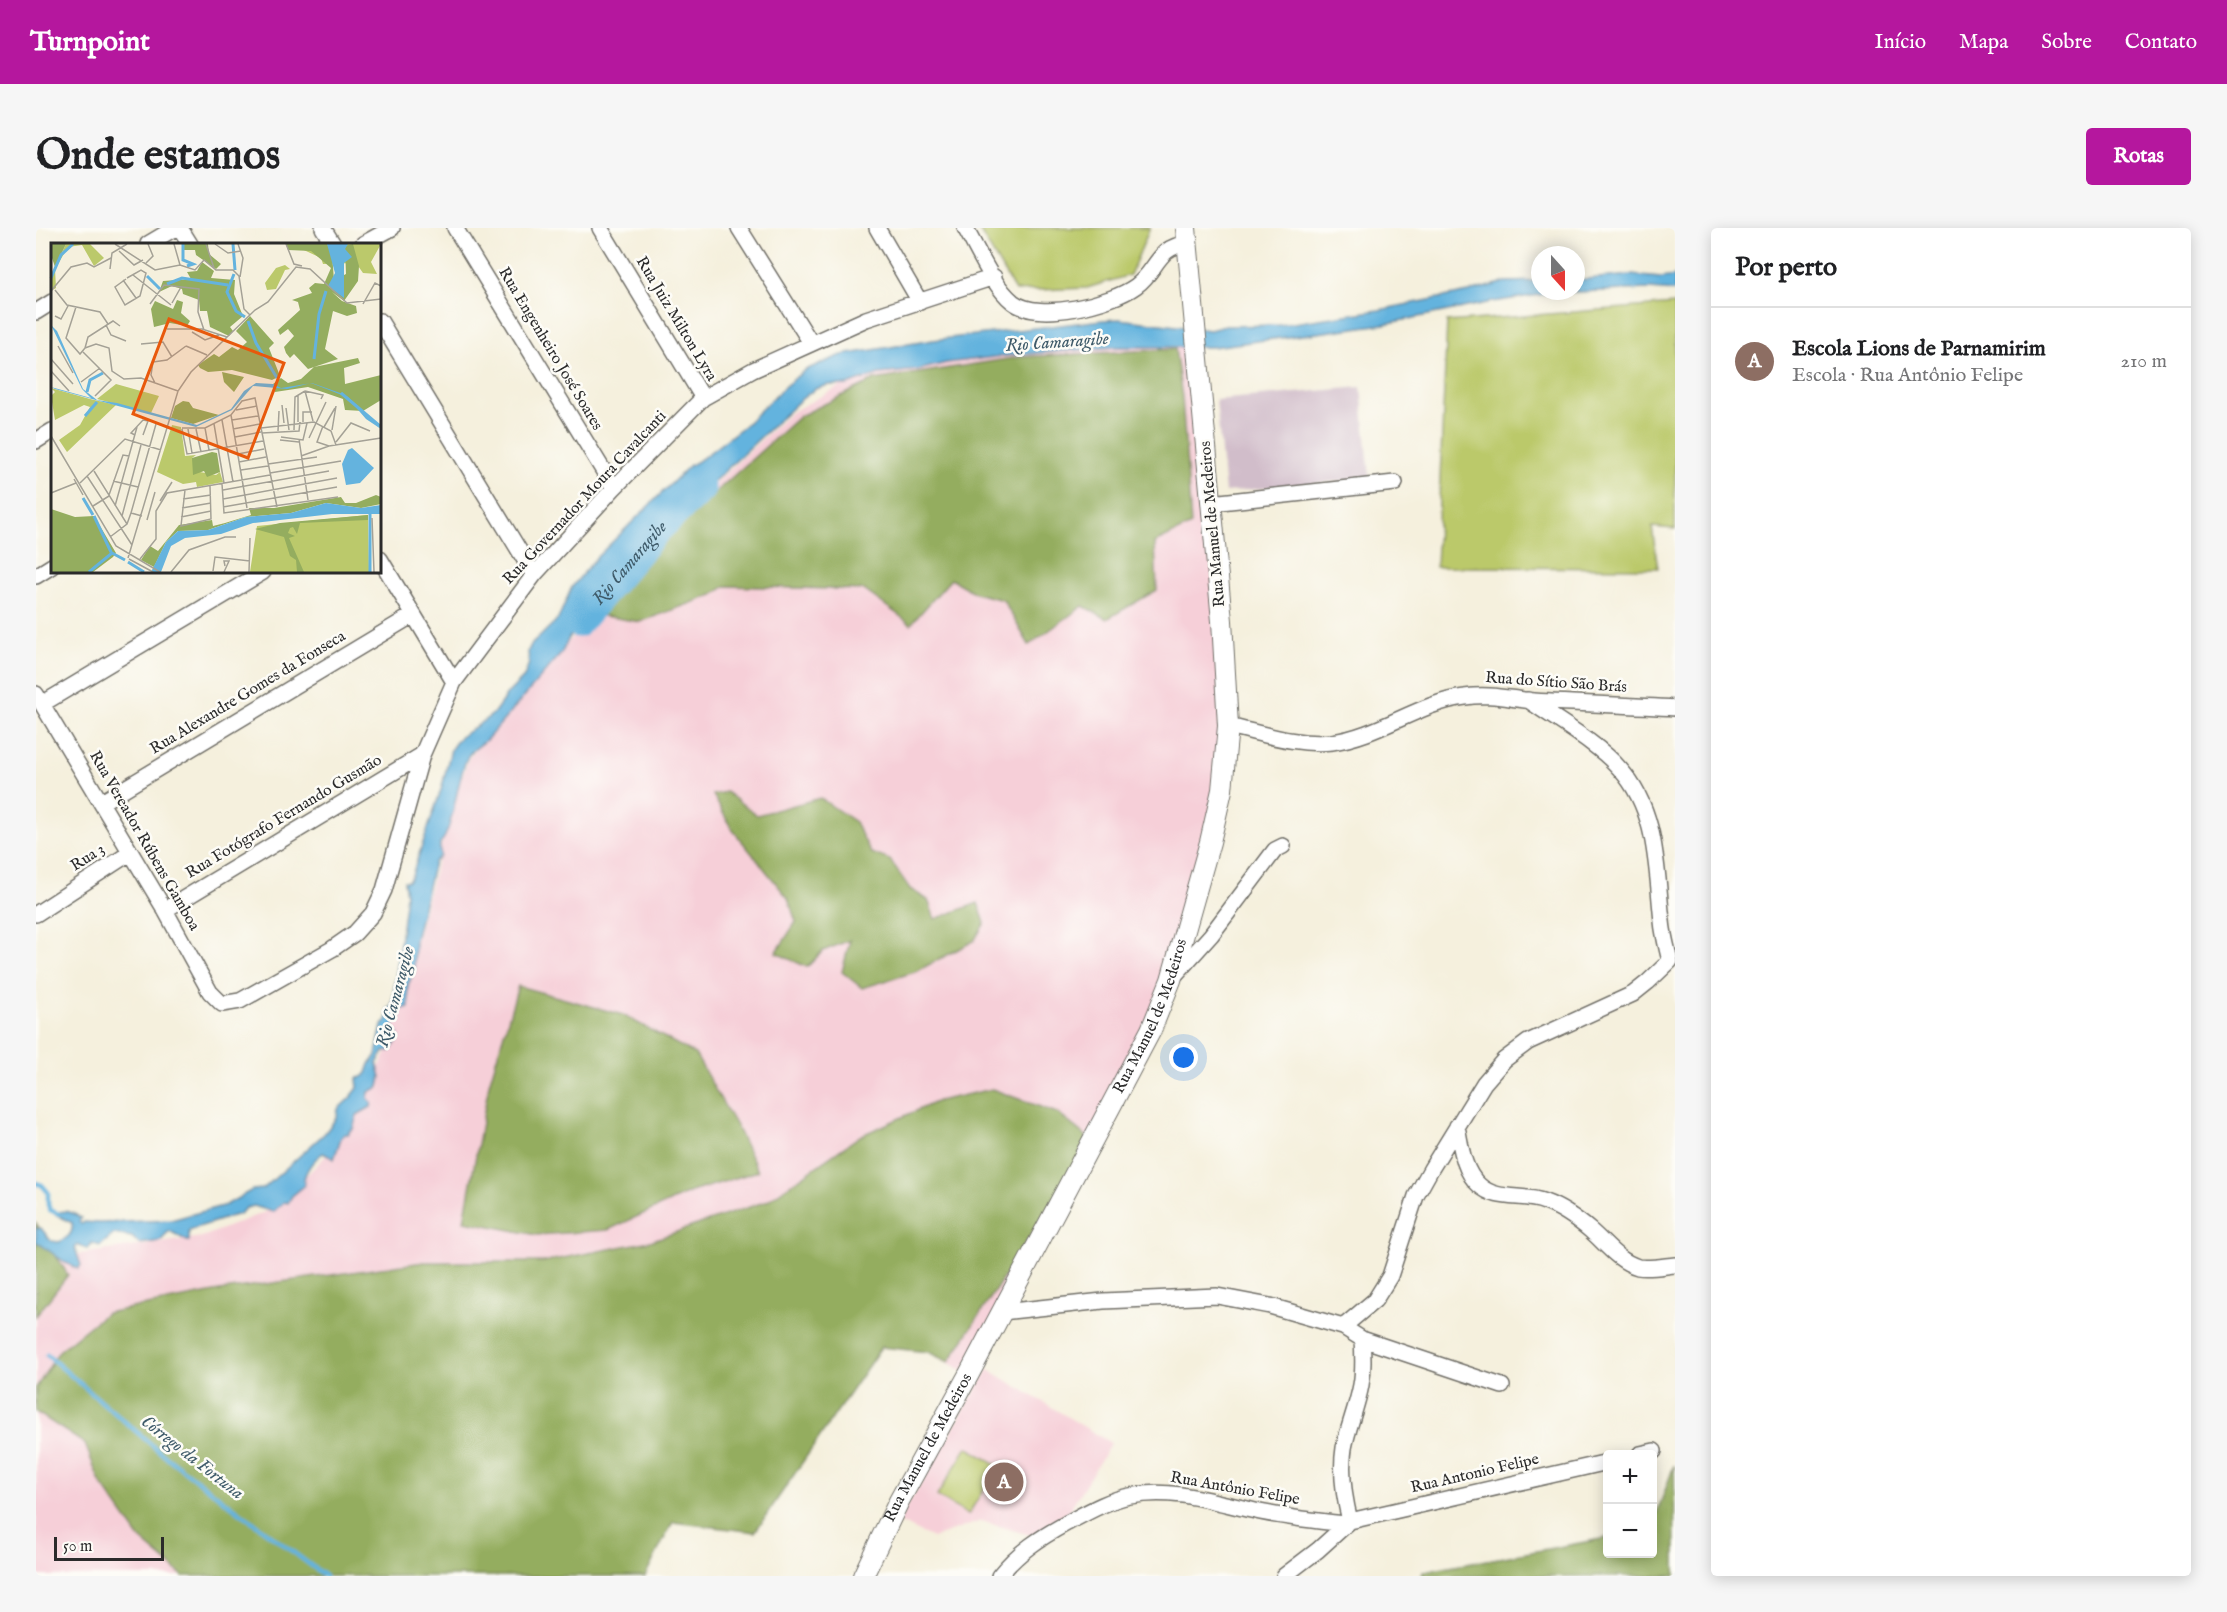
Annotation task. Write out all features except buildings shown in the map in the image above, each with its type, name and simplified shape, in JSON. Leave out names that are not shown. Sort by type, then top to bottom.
[{"type":"main road","name":"Rua Manuel de Medeiros","points":[[863,1576],[899,1501],[1151,1030],[1171,980],[1215,822],[1228,726],[1187,236]]},
{"type":"street","points":[[150,243],[175,228]]},
{"type":"street","points":[[180,228],[189,243]]},
{"type":"street","points":[[323,228],[332,243]]},
{"type":"street","points":[[365,243],[392,228]]},
{"type":"street","name":"Rua Engenheiro José Soares","points":[[455,228],[614,488]]},
{"type":"street","name":"Rua Juiz Milton Lyra","points":[[600,228],[703,398]]},
{"type":"street","points":[[739,228],[811,343]]},
{"type":"street","points":[[877,228],[920,302]]},
{"type":"street","points":[[966,228],[1007,296],[1022,308],[1054,310],[1088,306],[1109,300],[1136,285],[1148,275],[1166,250],[1187,236]]},
{"type":"street","name":"Rua Governador Moura Cavalcanti","points":[[222,1004],[240,1001],[332,949],[355,933],[373,913],[384,890],[422,754],[454,682],[534,575],[614,488],[703,398],[753,370],[866,319],[994,277]]},
{"type":"street","points":[[36,312],[51,303]]},
{"type":"street","points":[[381,323],[534,575]]},
{"type":"street","points":[[36,441],[51,432]]},
{"type":"street","points":[[1211,503],[1395,483]]},
{"type":"street","points":[[381,561],[454,682]]},
{"type":"street","points":[[36,576],[51,567]]},
{"type":"street","points":[[39,699],[261,573]]},
{"type":"street","name":"Rua Alexandre Gomes da Fonseca","points":[[102,802],[413,615]]},
{"type":"street","name":"Rua do Sítio São Brás","points":[[1228,726],[1291,740],[1333,741],[1353,737],[1443,701],[1490,695],[1528,700],[1675,708]]},
{"type":"street","name":"Rua Vereador Rúbens Gamboa","points":[[39,699],[102,802],[210,992],[222,1004]]},
{"type":"street","points":[[1343,1327],[1375,1300],[1390,1276],[1416,1196],[1456,1126],[1484,1083],[1504,1060],[1528,1042],[1633,994],[1672,961],[1662,923],[1656,854],[1648,817],[1638,792],[1620,768],[1595,747],[1528,700]]},
{"type":"street","name":"Rua Fotógrafo Fernando Gusmão","points":[[165,910],[422,754]]},
{"type":"street","points":[[1171,980],[1211,935],[1275,850],[1283,846]]},
{"type":"street","name":"Rua 3","points":[[36,914],[130,853]]},
{"type":"street","points":[[1456,1126],[1463,1157],[1471,1178],[1480,1187],[1491,1193],[1542,1200],[1559,1208],[1577,1219],[1626,1262],[1641,1268],[1675,1265]]},
{"type":"street","points":[[1002,1312],[1114,1300],[1216,1296],[1270,1306],[1343,1327],[1362,1339],[1502,1386]]},
{"type":"street","points":[[1284,1576],[1348,1523],[1342,1474],[1344,1447],[1364,1371],[1362,1339]]},
{"type":"street","name":"Rua Antonio Felipe","points":[[1348,1523],[1603,1463]]},
{"type":"street","name":"Rua Antônio Felipe","points":[[999,1576],[1016,1556],[1040,1538],[1091,1511],[1128,1496],[1172,1493],[1289,1518],[1348,1523]]},
{"type":"shaded area","points":[[1189,339],[1222,621],[1220,729],[1210,842],[1171,980],[969,1374],[928,1352],[881,1347],[755,1532],[673,1522],[645,1576],[36,1576],[36,1260],[202,1237],[272,1209],[335,1147],[386,1054],[450,812],[469,757],[661,534],[790,413],[868,371],[1015,347]]},
{"type":"shaded area","points":[[1361,387],[1370,478],[1225,492],[1216,400]]},
{"type":"shaded area","points":[[988,1369],[1111,1443],[1060,1525],[1033,1536],[981,1521],[933,1538],[898,1522]]},
{"type":"green space","points":[[978,228],[1150,228],[1130,275],[1087,288],[1015,291]]},
{"type":"green space","points":[[1675,304],[1675,529],[1652,527],[1658,568],[1436,567],[1447,322]]},
{"type":"green space","points":[[1175,349],[1182,397],[1191,525],[1155,543],[1157,590],[1107,619],[1083,606],[1029,645],[1003,600],[975,593],[951,579],[911,624],[864,590],[726,586],[713,595],[640,622],[598,615],[645,560],[700,506],[800,416],[874,380],[1020,357]]},
{"type":"green space","points":[[726,792],[757,815],[820,798],[855,822],[871,853],[890,860],[910,889],[928,900],[935,919],[978,903],[985,923],[974,941],[915,972],[862,988],[842,972],[850,940],[823,951],[807,967],[776,953],[796,922],[788,898],[732,829],[713,795]]},
{"type":"green space","points":[[518,986],[623,1015],[695,1054],[736,1126],[758,1171],[691,1192],[608,1230],[537,1235],[464,1221],[489,1084]]},
{"type":"green space","points":[[992,1089],[1057,1113],[1092,1141],[949,1362],[928,1352],[881,1347],[755,1532],[673,1522],[645,1576],[183,1576],[140,1539],[100,1482],[85,1444],[36,1412],[36,1388],[59,1351],[106,1313],[230,1289],[424,1262],[543,1262],[650,1241],[767,1201],[860,1136],[938,1101]]},
{"type":"green space","points":[[36,1223],[68,1275],[36,1316]]},
{"type":"green space","points":[[967,1447],[998,1466],[968,1515],[937,1496]]},
{"type":"green space","points":[[1674,1465],[1675,1576],[1422,1576],[1423,1572],[1603,1539],[1603,1558],[1657,1558],[1657,1513]]},
{"type":"water","name":"Rio Camaragibe","points":[[1632,275],[1661,278],[1675,276],[1675,291],[1649,289],[1585,292],[1585,279]]},
{"type":"water","name":"Rio Camaragibe","points":[[1531,281],[1531,296],[1384,324],[1213,347],[1115,347],[1002,356],[879,374],[847,385],[828,385],[815,389],[799,401],[707,488],[693,506],[670,517],[633,543],[608,573],[598,594],[603,599],[569,638],[561,654],[488,738],[468,756],[452,816],[440,843],[440,856],[434,862],[415,940],[414,971],[408,985],[409,1007],[399,1010],[400,1019],[393,1025],[399,1038],[390,1051],[384,1052],[377,1063],[381,1077],[379,1087],[369,1092],[371,1107],[357,1115],[353,1129],[341,1138],[334,1159],[323,1153],[319,1156],[306,1172],[304,1186],[292,1196],[288,1203],[284,1202],[273,1212],[254,1206],[246,1208],[239,1214],[189,1230],[189,1241],[170,1231],[161,1241],[139,1244],[132,1237],[114,1234],[100,1246],[92,1243],[87,1249],[77,1245],[75,1248],[81,1265],[78,1269],[36,1241],[36,1229],[41,1228],[51,1241],[59,1242],[69,1235],[72,1223],[55,1214],[62,1211],[78,1216],[82,1224],[84,1222],[171,1220],[226,1205],[252,1190],[263,1189],[325,1133],[337,1117],[338,1109],[358,1088],[357,1078],[367,1073],[376,1055],[382,1026],[387,1021],[388,1009],[392,1007],[406,895],[404,881],[408,881],[412,875],[442,787],[451,749],[458,739],[493,714],[508,693],[524,677],[529,663],[528,651],[531,645],[558,619],[572,587],[595,559],[690,465],[744,426],[805,370],[842,355],[933,340],[1103,320],[1119,319],[1210,330],[1225,326],[1280,325],[1379,310],[1469,292],[1505,282]]},
{"type":"waterway","name":"Rio Camaragibe","points":[[578,624],[658,530],[702,489]]},
{"type":"waterway","points":[[36,1183],[42,1185],[48,1192],[50,1210],[59,1214]]},
{"type":"waterway","name":"Córrego da Fortuna","points":[[47,1355],[166,1457],[325,1576]]},
{"type":"place","name":"Escola Lions de Parnamirim","points":[[1004,1482]]}]
